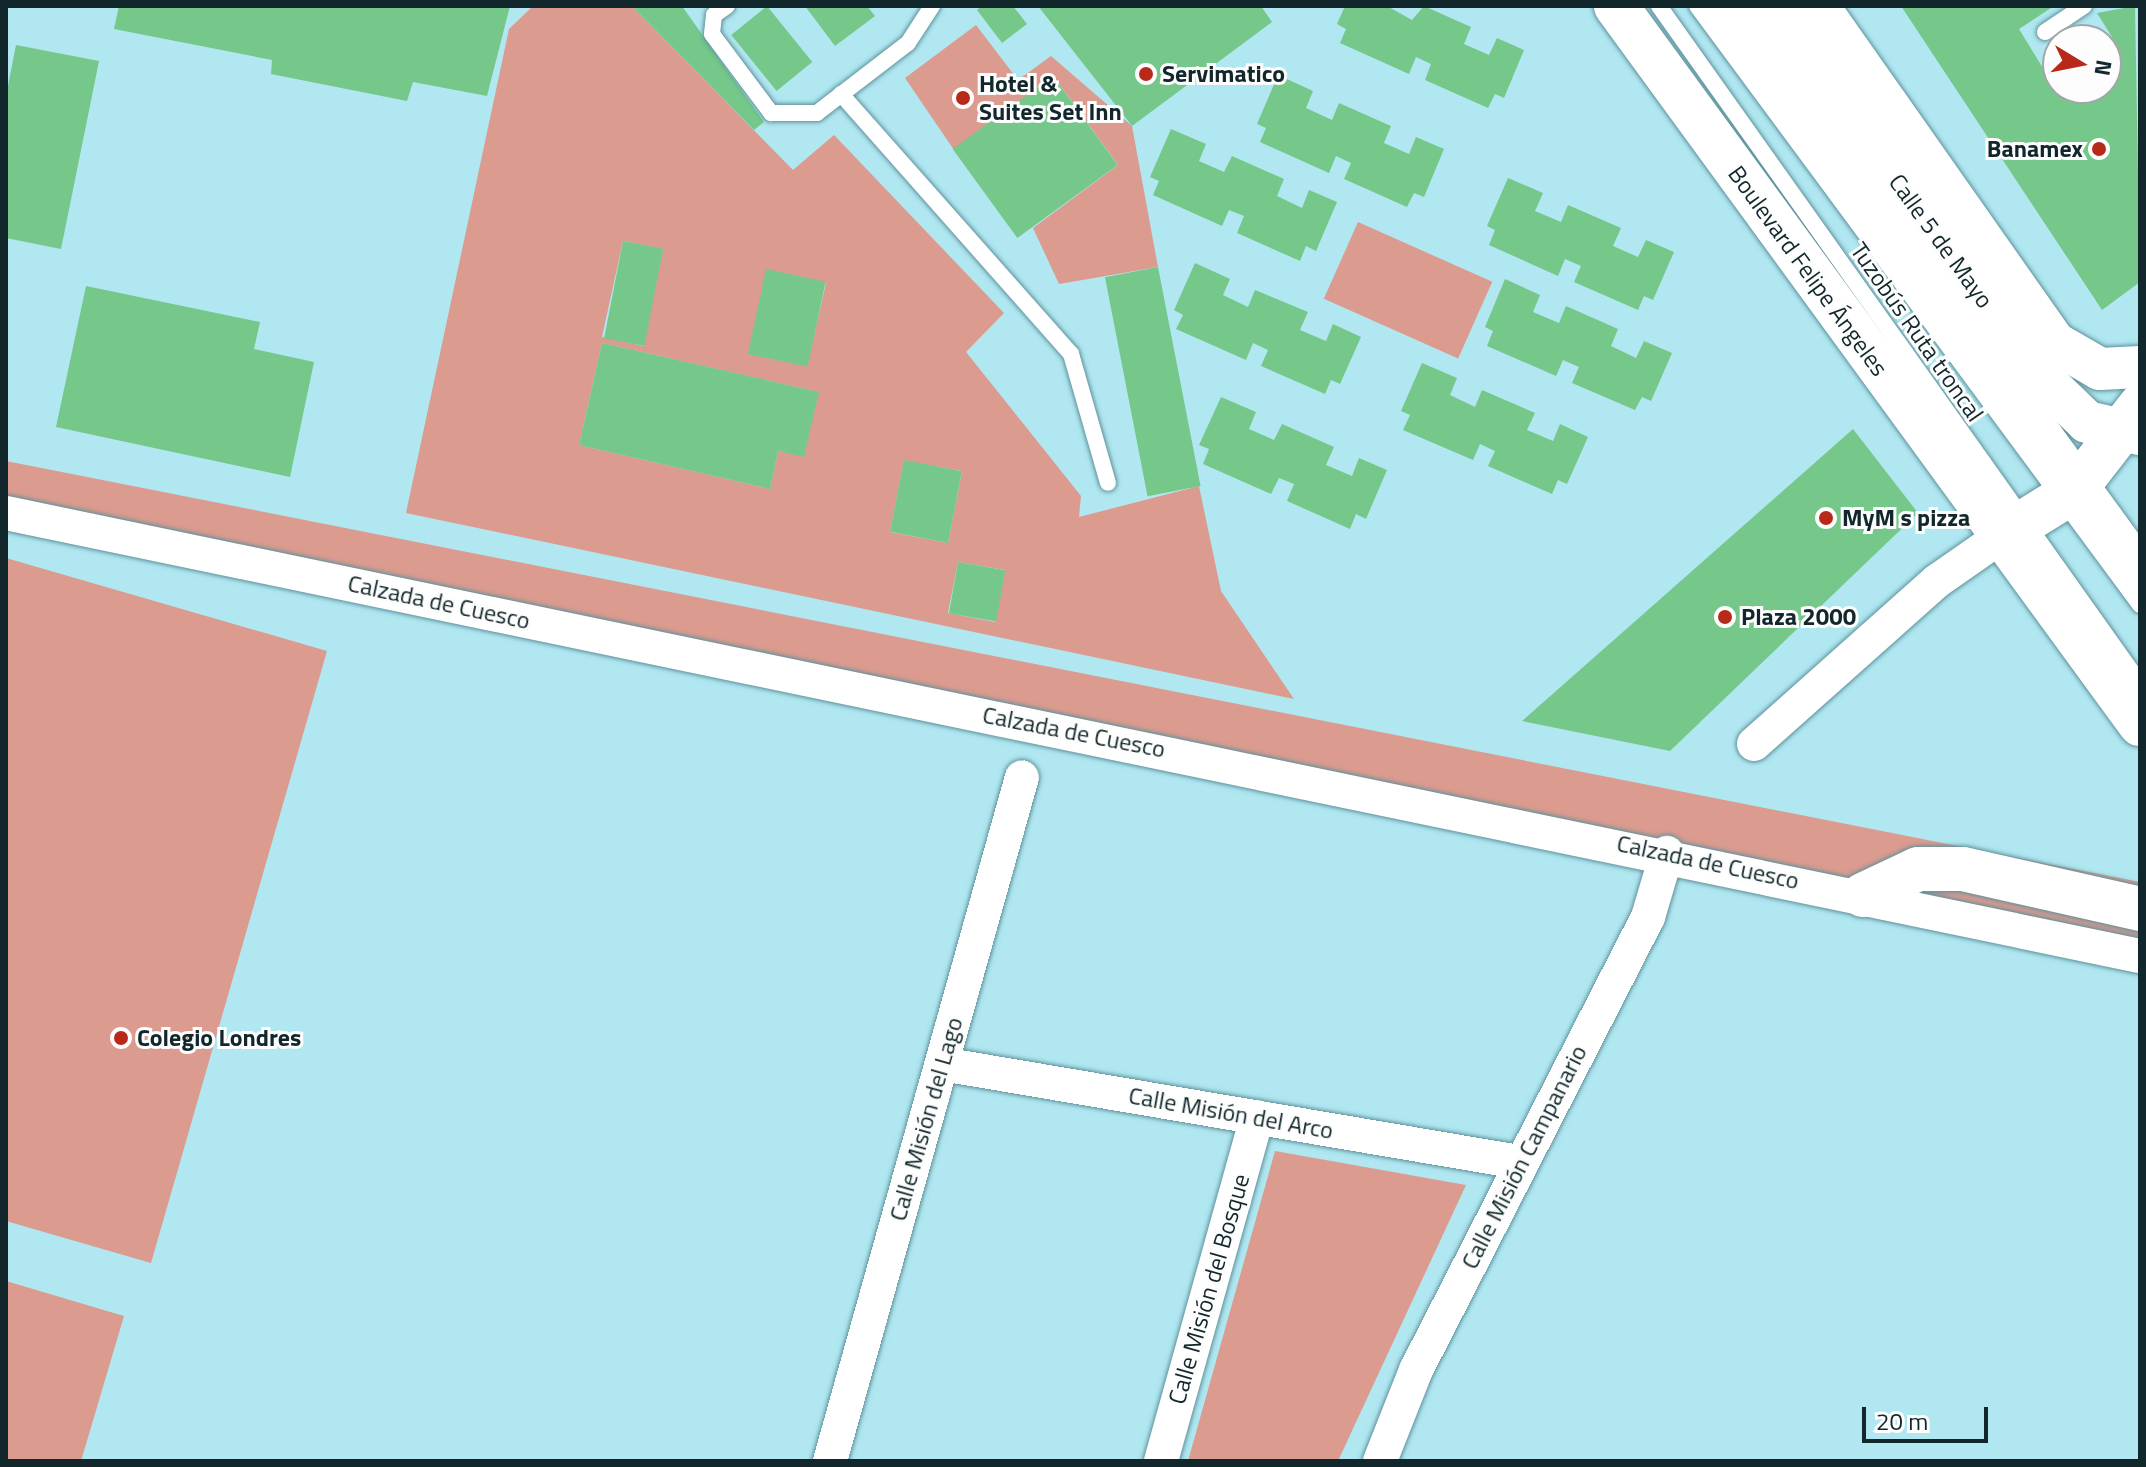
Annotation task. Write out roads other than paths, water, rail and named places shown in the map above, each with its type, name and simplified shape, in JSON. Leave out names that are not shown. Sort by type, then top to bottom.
[{"type":"main road","name":"Boulevard Felipe Ángeles","points":[[1616,6],[2038,512]]},
{"type":"main road","points":[[1727,6],[2038,512],[2140,724]]},
{"type":"main road","points":[[2038,512],[2133,424]]},
{"type":"main road","points":[[2038,512],[2140,573]]},
{"type":"main road","points":[[1863,895],[1918,869],[1963,869],[2140,909]]},
{"type":"street","name":"Calle 5 de Mayo","points":[[1773,6],[2032,369],[2087,422],[2133,424]]},
{"type":"street","name":"Calle 5 de Mayo","points":[[1818,6],[2055,343],[2100,369],[2140,367]]},
{"type":"street","points":[[1754,744],[1937,581],[2038,512]]},
{"type":"street","name":"Calzada de Cuesco","points":[[6,513],[1667,853],[2140,956]]},
{"type":"street","name":"Calle Misión del Lago","points":[[830,1461],[1022,777]]},
{"type":"street","name":"Calle Misión Campanario","points":[[1380,1461],[1416,1370],[1519,1162],[1648,917],[1667,853]]},
{"type":"street","name":"Calle Misión del Arco","points":[[942,1064],[1519,1162]]},
{"type":"street","name":"Calle Misión del Bosque","points":[[1161,1461],[1257,1117]]},
{"type":"lane","points":[[727,6],[714,15],[712,34],[771,113],[817,113],[908,43],[932,6]]},
{"type":"lane","name":"Tuzobús Ruta troncal","points":[[1659,6],[2038,512],[2140,605]]},
{"type":"lane","name":"Tuzobús Ruta troncal","points":[[1697,6],[2038,512],[2140,683]]},
{"type":"lane","points":[[2057,24],[2084,6]]},
{"type":"lane","points":[[841,94],[1071,354],[1108,483]]},
{"type":"place","name":"Servimatico","points":[[1146,74]]},
{"type":"place","name":"Hotel & Suites Set Inn","points":[[963,98]]},
{"type":"place","name":"Banamex","points":[[2099,149]]},
{"type":"place","name":"MyM s pizza","points":[[1826,518]]},
{"type":"place","name":"Plaza 2000","points":[[1725,617]]},
{"type":"place","name":"Colegio Londres","points":[[121,1038]]}]
